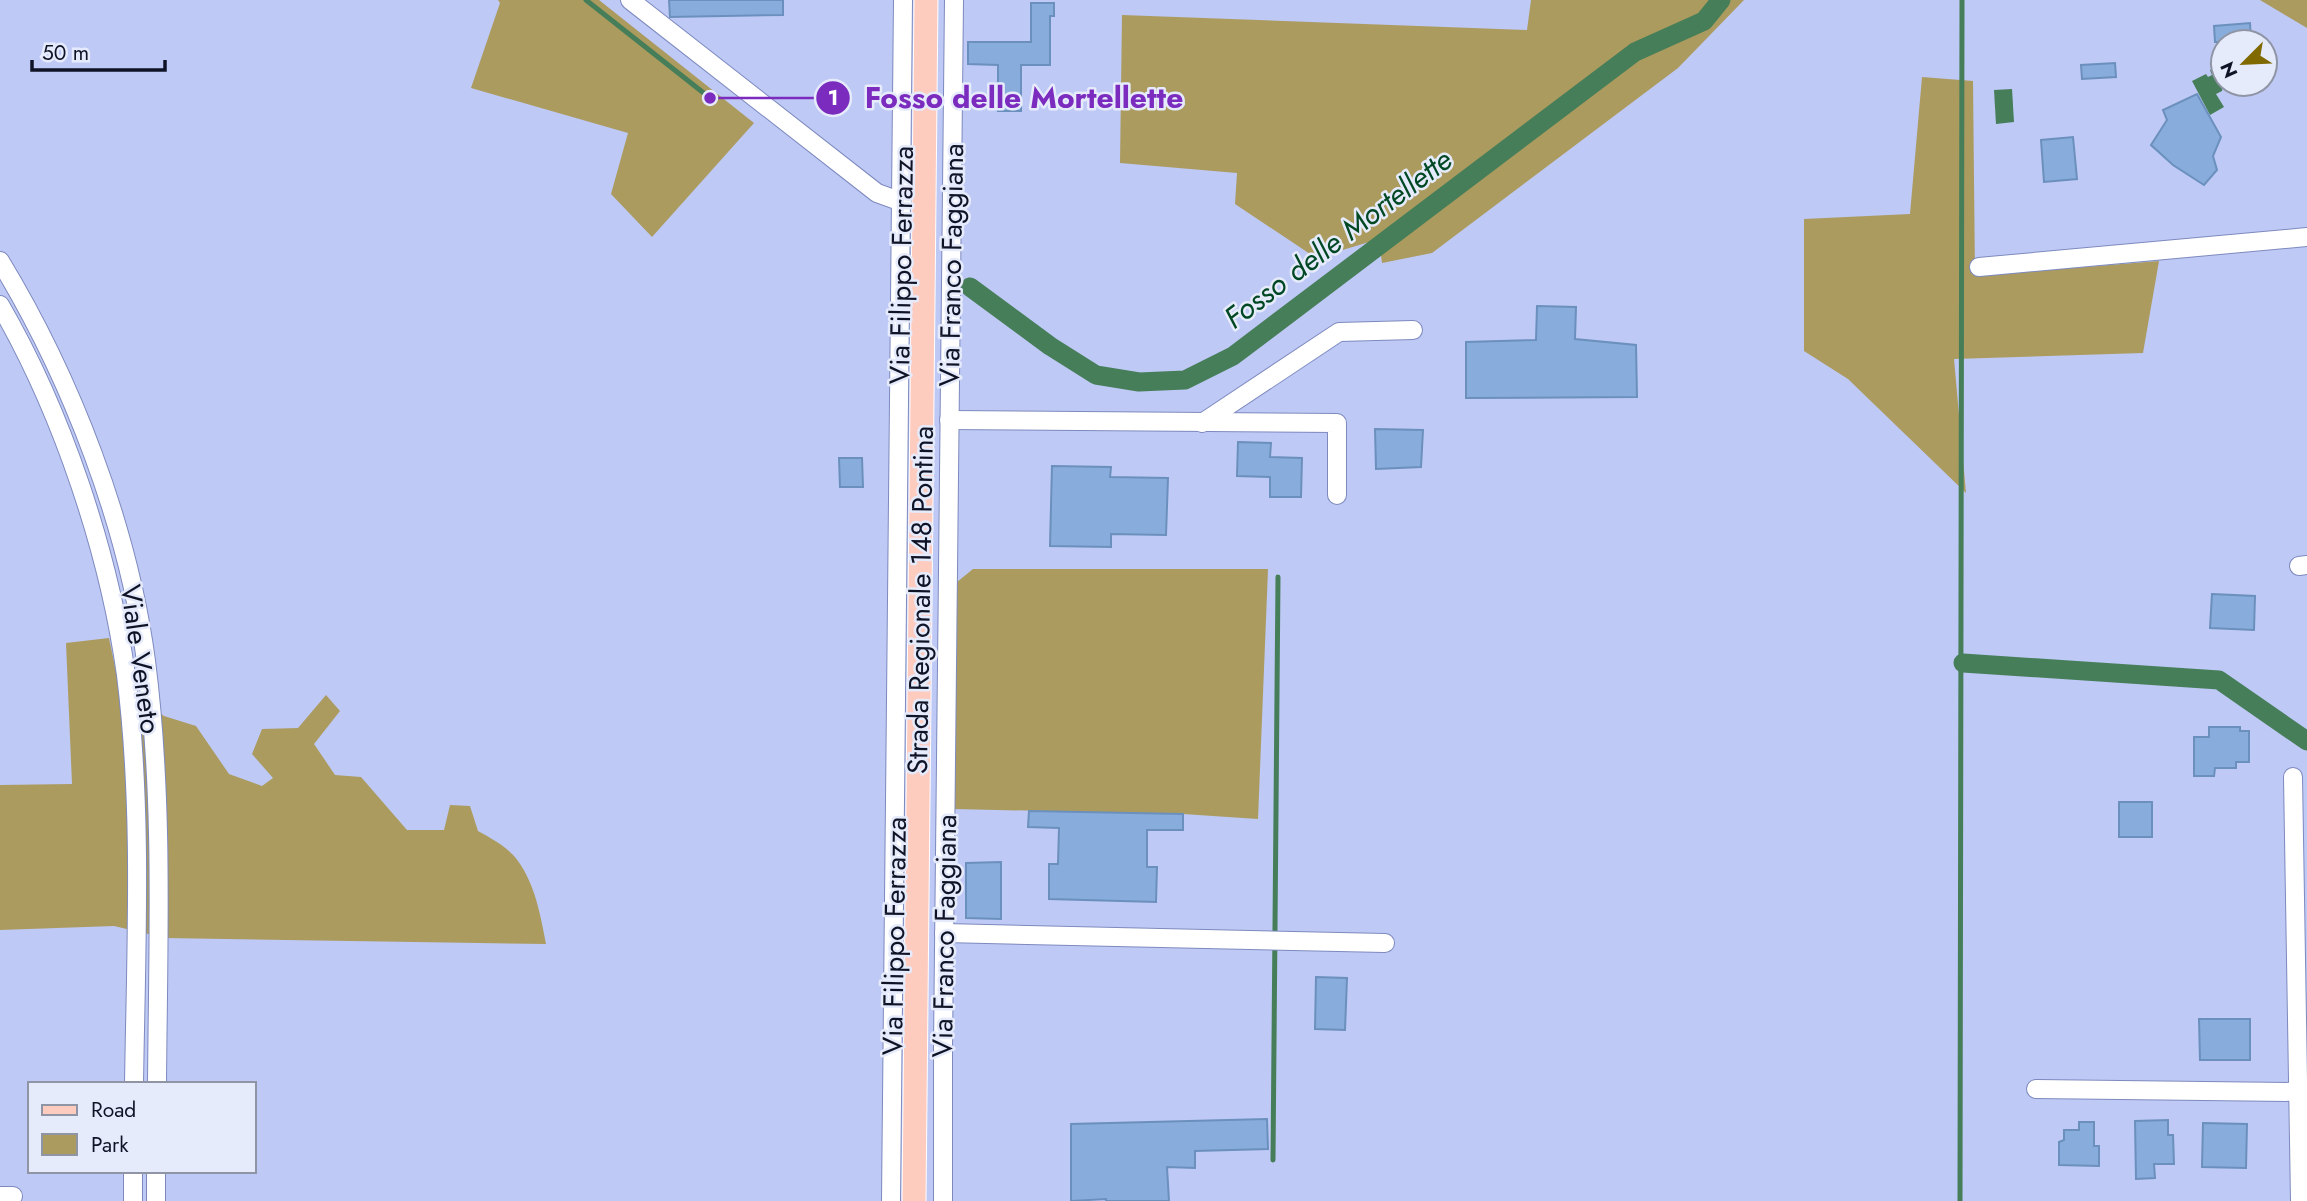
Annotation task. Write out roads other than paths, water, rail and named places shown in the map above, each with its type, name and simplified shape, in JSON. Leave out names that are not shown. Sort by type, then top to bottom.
[{"type":"main road","name":"Strada Regionale 148 Pontina","points":[[914,1201],[926,0]]},
{"type":"street","points":[[630,0],[877,193],[902,202]]},
{"type":"street","name":"Via Filippo Ferrazza","points":[[891,1201],[902,0]]},
{"type":"street","name":"Via Franco Faggiana","points":[[943,1201],[954,0]]},
{"type":"street","points":[[1979,267],[2307,237]]},
{"type":"street","name":"Viale Veneto","points":[[0,261],[38,328],[89,447],[117,531],[141,630],[149,692],[156,796],[157,1082]]},
{"type":"street","name":"Viale Veneto","points":[[0,304],[44,393],[74,470],[102,560],[120,638],[130,709],[135,813],[134,1082]]},
{"type":"street","points":[[1202,423],[1339,332],[1413,330]]},
{"type":"street","points":[[949,419],[1337,423],[1337,495]]},
{"type":"street","points":[[2293,777],[2300,1201]]},
{"type":"street","points":[[944,933],[1385,943]]},
{"type":"street","points":[[2036,1090],[2298,1092]]},
{"type":"street","points":[[133,1173],[134,1201]]},
{"type":"street","points":[[156,1173],[156,1201]]},
{"type":"waterway","name":"Fosso delle Mortellette","points":[[586,0],[710,98]]},
{"type":"waterway","name":"Fosso delle Mortellette","points":[[970,287],[1050,346],[1096,375],[1139,382],[1185,380],[1233,356],[1635,52],[1704,21],[1721,0]]},
{"type":"waterway","points":[[1960,1201],[1962,0]]},
{"type":"waterway","points":[[1273,1160],[1278,577]]},
{"type":"waterway","points":[[1963,663],[2219,680],[2307,741]]},
{"type":"place","name":"Fosso delle Mortellette","points":[[710,98]]}]
